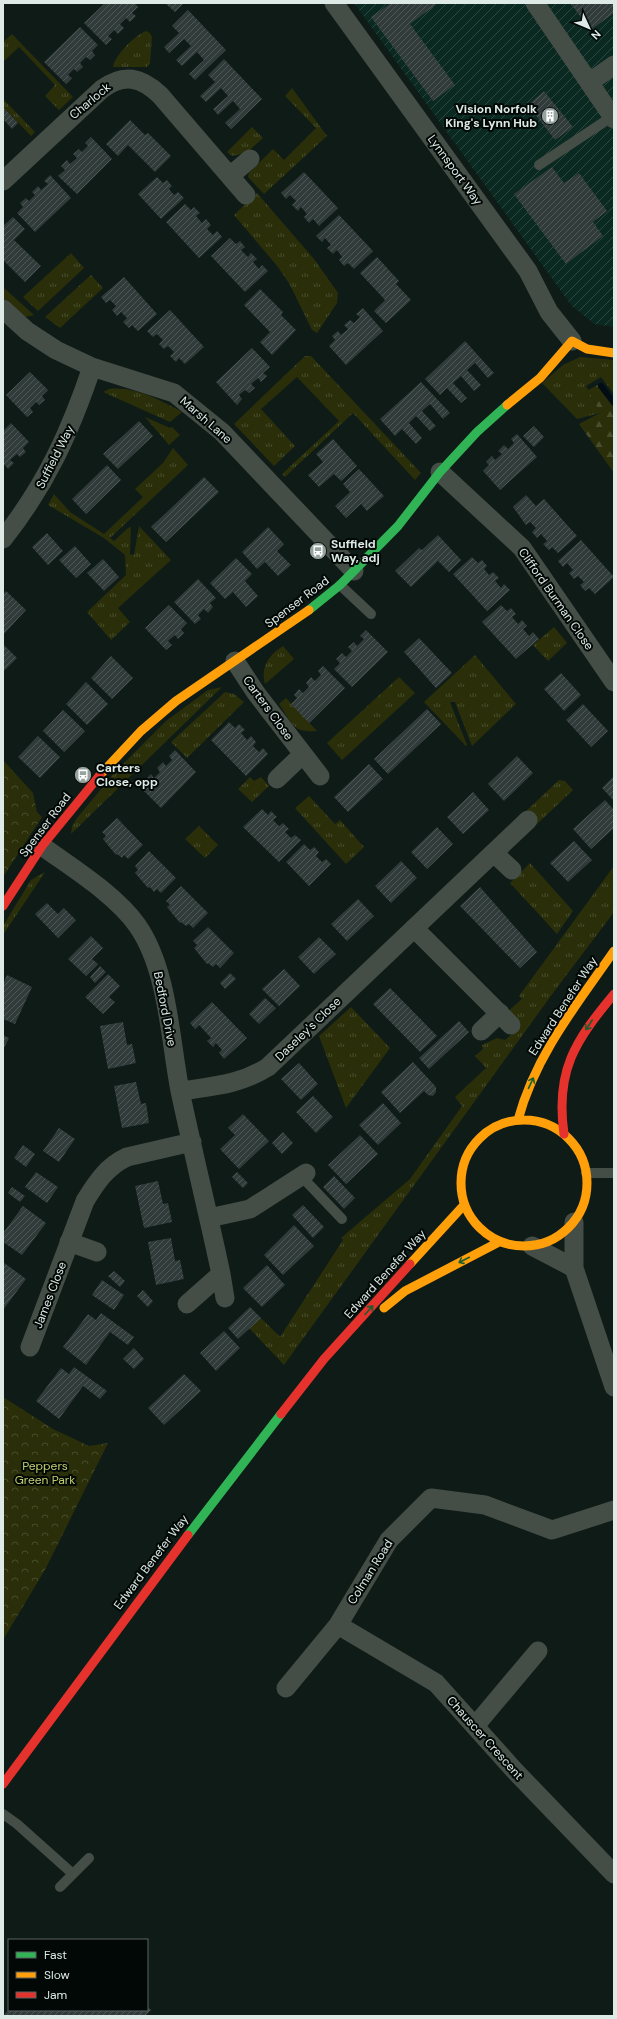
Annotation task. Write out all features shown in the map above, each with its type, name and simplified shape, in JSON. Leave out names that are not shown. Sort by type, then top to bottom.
[{"type":"main road","points":[[572,341],[587,349],[614,353]]},
{"type":"main road","name":"Spenser Road","points":[[3,906],[42,846],[96,780],[141,732],[176,701],[314,607],[340,585],[398,526],[440,472],[477,432],[516,396],[540,378],[572,341]]},
{"type":"main road","points":[[600,351],[614,346]]},
{"type":"main road","name":"Edward Benefer Way","points":[[518,1120],[521,1104],[542,1059],[614,951]]},
{"type":"main road","points":[[564,1134],[560,1116],[560,1097],[564,1070],[577,1044],[594,1017],[614,994]]},
{"type":"main road","points":[[518,1120],[532,1120],[545,1123],[564,1134],[581,1155],[586,1173],[587,1190],[583,1207],[574,1222],[563,1234],[548,1242],[532,1246],[515,1246],[499,1242],[484,1234],[473,1222],[464,1205],[460,1187],[462,1168],[470,1150],[482,1135],[499,1124],[518,1120]]},
{"type":"main road","name":"Edward Benefer Way","points":[[3,1784],[159,1572],[324,1359],[464,1205]]},
{"type":"main road","name":"Edward Benefer Way","points":[[324,1359],[405,1291],[499,1242]]},
{"type":"street","name":"Lynnsport Way","points":[[334,3],[528,271],[549,312],[572,341]]},
{"type":"street","points":[[535,3],[613,117]]},
{"type":"street","points":[[590,82],[614,65]]},
{"type":"street","name":"Charlock","points":[[3,180],[102,89],[111,83],[130,79],[145,83],[160,95],[246,195]]},
{"type":"street","points":[[230,176],[250,159]]},
{"type":"street","name":"Marsh Lane","points":[[3,309],[27,331],[56,350],[92,367],[174,393],[222,432],[354,571]]},
{"type":"street","name":"Suffield Way","points":[[3,539],[26,510],[56,459],[70,428],[92,367]]},
{"type":"street","name":"Clifford Burman Close","points":[[440,472],[522,548],[614,682]]},
{"type":"street","name":"Carters Close","points":[[235,661],[302,755],[320,776]]},
{"type":"street","points":[[277,779],[302,755]]},
{"type":"street","name":"Daseley's Close","points":[[180,1091],[233,1083],[251,1077],[268,1067],[528,820]]},
{"type":"street","name":"Bedford Drive","points":[[42,846],[99,888],[120,906],[137,924],[150,946],[160,975],[180,1091],[209,1218],[225,1298]]},
{"type":"street","points":[[494,853],[512,870]]},
{"type":"street","points":[[414,928],[505,1019],[481,1031]]},
{"type":"street","name":"James Close","points":[[30,1347],[69,1242],[88,1196],[106,1171],[117,1161],[127,1157],[192,1142]]},
{"type":"street","points":[[209,1218],[250,1209],[304,1175]]},
{"type":"street","points":[[574,1222],[574,1268],[614,1388]]},
{"type":"street","points":[[69,1242],[97,1252]]},
{"type":"street","points":[[532,1246],[574,1268]]},
{"type":"street","points":[[187,1304],[221,1274]]},
{"type":"street","name":"Colman Road","points":[[286,1688],[338,1625],[389,1540],[431,1498],[485,1505],[552,1530],[614,1510]]},
{"type":"street","name":"Chauscer Crescent","points":[[338,1625],[436,1683],[514,1770],[614,1874]]},
{"type":"street","points":[[474,1726],[538,1650]]},
{"type":"lane","points":[[539,165],[613,117]]},
{"type":"lane","points":[[340,585],[371,614]]},
{"type":"lane","points":[[586,1173],[614,1173]]},
{"type":"lane","points":[[304,1175],[342,1220]]},
{"type":"lane","points":[[3,1814],[17,1824],[73,1874]]},
{"type":"lane","points":[[60,1887],[89,1858]]},
{"type":"shaded area","points":[[354,3],[614,3],[614,327],[594,324],[571,305]]},
{"type":"green space","points":[[146,31],[150,33],[152,37],[150,63],[147,67],[113,67],[121,51],[136,37]]},
{"type":"green space","points":[[12,34],[73,97],[59,110],[45,96],[55,85],[19,47],[3,62],[3,42]]},
{"type":"green space","points":[[292,88],[327,136],[264,194],[248,177],[249,173],[273,149],[284,160],[316,128],[285,96]]},
{"type":"green space","points":[[3,99],[35,132],[31,136],[3,107]]},
{"type":"green space","points":[[252,127],[263,138],[246,153],[232,156],[227,152]]},
{"type":"green space","points":[[257,193],[314,259],[338,293],[337,303],[317,333],[312,330],[290,285],[278,267],[234,215]]},
{"type":"green space","points":[[71,253],[84,268],[38,311],[23,297]]},
{"type":"green space","points":[[91,275],[103,288],[60,328],[45,317]]},
{"type":"green space","points":[[3,287],[34,315],[26,317],[5,300],[3,298]]},
{"type":"green space","points":[[305,356],[311,356],[421,473],[415,480],[353,413],[285,477],[282,474],[339,421],[297,377],[261,409],[295,446],[274,466],[234,424]]},
{"type":"green space","points":[[580,357],[614,360],[614,394],[601,377],[586,386],[600,413],[577,419],[542,383],[563,365]]},
{"type":"green space","points":[[598,385],[614,405],[614,473],[579,424],[600,413],[588,390]]},
{"type":"green space","points":[[109,389],[128,390],[147,395],[182,412],[170,422],[103,392]]},
{"type":"green space","points":[[145,417],[170,428],[172,427],[180,435],[169,445]]},
{"type":"green space","points":[[173,448],[188,465],[110,538],[114,541],[131,527],[130,554],[134,555],[139,526],[171,560],[118,608],[130,622],[111,640],[87,612],[126,575],[125,555],[104,538],[48,505],[54,494],[70,512],[104,534],[143,497],[135,489],[163,463]]},
{"type":"green space","points":[[554,627],[567,643],[548,661],[533,645]]},
{"type":"green space","points":[[283,646],[294,659],[265,684],[264,672],[267,662],[274,653]]},
{"type":"green space","points":[[475,655],[516,704],[472,746],[455,702],[450,702],[467,745],[466,746],[424,702]]},
{"type":"green space","points":[[399,677],[415,693],[342,760],[327,743]]},
{"type":"green space","points":[[222,687],[71,834],[72,826],[77,818],[116,771],[166,721],[208,690]]},
{"type":"green space","points":[[225,692],[234,694],[244,702],[187,758],[171,742]]},
{"type":"green space","points":[[286,698],[317,731],[302,730],[297,728],[290,721],[279,704]]},
{"type":"green space","points":[[3,760],[33,793],[37,812],[42,817],[3,877]]},
{"type":"green space","points":[[250,777],[254,781],[261,777],[269,786],[252,802],[238,789]]},
{"type":"green space","points":[[559,780],[565,781],[573,790],[537,824],[525,812]]},
{"type":"green space","points":[[309,796],[335,824],[340,820],[364,847],[346,864],[295,808]]},
{"type":"green space","points":[[199,826],[218,845],[205,858],[185,839]]},
{"type":"green space","points":[[530,863],[573,911],[557,934],[510,883]]},
{"type":"green space","points":[[614,866],[614,912],[553,993],[284,1365],[249,1328],[261,1318],[280,1337],[343,1240],[341,1238],[410,1179],[462,1106],[455,1097],[486,1068],[475,1056],[483,1049],[482,1045],[497,1038],[505,1040],[518,1028],[505,1014],[522,999],[519,996]]},
{"type":"green space","points":[[45,872],[3,935],[3,927],[6,921],[31,880]]},
{"type":"green space","points":[[351,1007],[390,1048],[346,1108],[319,1036]]},
{"type":"green space","name":"Peppers Green Park","points":[[3,1397],[53,1429],[89,1446],[108,1443],[46,1568],[3,1640]]},
{"type":"building","points":[[105,3],[135,3],[138,7],[132,13],[136,16],[130,22],[126,18],[120,24],[124,28],[118,34],[114,30],[108,36],[112,39],[106,45],[84,23]]},
{"type":"building","points":[[165,3],[184,3],[175,12]]},
{"type":"building","points":[[391,3],[438,3],[410,24],[455,85],[433,101],[371,17]]},
{"type":"building","points":[[570,3],[614,3],[614,13],[591,30]]},
{"type":"building","points":[[188,10],[226,50],[195,80],[189,74],[204,60],[197,52],[182,66],[176,60],[191,46],[184,39],[169,53],[164,47],[179,33],[172,26]]},
{"type":"building","points":[[80,27],[98,45],[92,51],[95,55],[90,60],[86,57],[80,63],[83,67],[77,72],[74,69],[68,75],[72,78],[66,84],[44,62]]},
{"type":"building","points":[[224,59],[262,99],[231,129],[225,123],[240,109],[233,101],[218,115],[213,109],[228,96],[221,88],[206,102],[200,96],[215,82],[208,75]]},
{"type":"building","name":"Vision Norfolk King's Lynn Hub","points":[[544,91],[573,127],[555,140],[528,105]]},
{"type":"building","points":[[3,107],[18,123],[12,129],[3,119]]},
{"type":"building","points":[[130,120],[145,135],[148,133],[171,156],[155,172],[128,145],[118,156],[106,144]]},
{"type":"building","points":[[91,137],[112,159],[77,194],[58,176],[65,170],[61,166],[67,160],[70,164],[77,158],[73,154],[79,149],[82,152],[88,146],[85,143]]},
{"type":"building","points":[[552,167],[564,183],[579,173],[607,211],[593,222],[603,236],[566,264],[514,194]]},
{"type":"building","points":[[304,172],[338,208],[319,226],[313,219],[309,223],[304,217],[307,214],[301,207],[298,211],[292,205],[296,201],[290,195],[286,199],[281,193]]},
{"type":"building","points":[[50,175],[71,198],[35,232],[17,213],[23,207],[20,203],[26,198],[29,201],[35,195],[32,192],[38,186],[41,190],[48,184],[44,181]]},
{"type":"building","points":[[157,177],[163,183],[167,180],[172,186],[169,189],[174,195],[178,192],[184,198],[161,219],[138,194]]},
{"type":"building","points":[[185,204],[191,210],[194,207],[200,213],[196,216],[202,223],[206,219],[211,225],[207,229],[213,235],[217,231],[222,237],[199,258],[166,222]]},
{"type":"building","points":[[339,215],[373,251],[354,269],[348,263],[344,266],[339,260],[342,257],[337,250],[333,254],[327,248],[331,245],[325,238],[322,242],[316,236]]},
{"type":"building","points":[[13,217],[25,229],[14,240],[41,266],[25,282],[3,260],[3,226]]},
{"type":"building","points":[[230,238],[236,244],[240,241],[245,247],[241,250],[248,257],[251,253],[257,259],[253,262],[259,269],[262,265],[268,271],[245,292],[211,256]]},
{"type":"building","points":[[377,257],[399,281],[396,284],[411,300],[386,323],[374,311],[385,300],[360,273]]},
{"type":"building","points":[[124,277],[157,314],[138,331],[132,325],[129,328],[123,322],[127,318],[121,312],[117,316],[112,310],[116,306],[110,300],[106,303],[101,297]]},
{"type":"building","points":[[260,289],[283,312],[281,315],[296,330],[272,355],[260,342],[270,332],[244,305]]},
{"type":"building","points":[[363,308],[383,331],[346,365],[329,346],[335,340],[332,336],[338,331],[341,335],[348,329],[344,325],[350,320],[354,323],[360,317],[356,314]]},
{"type":"building","points":[[170,310],[204,347],[185,364],[179,358],[176,362],[170,356],[174,352],[168,346],[164,349],[159,344],[163,340],[157,334],[153,337],[147,331]]},
{"type":"building","points":[[465,341],[494,373],[488,378],[475,363],[467,370],[481,385],[474,391],[461,376],[453,383],[467,398],[461,403],[447,388],[440,395],[425,379]]},
{"type":"building","points":[[252,348],[270,367],[263,373],[267,376],[261,382],[258,378],[251,384],[255,388],[249,393],[245,390],[239,395],[242,399],[237,405],[216,382]]},
{"type":"building","points":[[30,372],[48,390],[42,396],[45,400],[39,405],[36,402],[30,408],[33,412],[27,417],[6,395]]},
{"type":"building","points":[[421,382],[450,413],[443,419],[430,404],[422,411],[436,426],[430,431],[416,416],[409,423],[422,438],[416,444],[402,429],[395,436],[380,419]]},
{"type":"building","points":[[139,421],[153,436],[118,469],[103,454]]},
{"type":"building","points":[[11,423],[29,442],[23,448],[26,452],[20,457],[17,454],[10,460],[14,463],[8,469],[5,465],[3,467],[3,431]]},
{"type":"building","points":[[534,426],[544,437],[534,447],[523,436]]},
{"type":"building","points":[[517,434],[537,457],[500,490],[483,471],[489,465],[486,462],[492,456],[495,460],[502,454],[498,451],[504,445],[508,449],[514,443],[511,439]]},
{"type":"building","points":[[333,439],[357,466],[341,481],[334,474],[319,487],[308,475],[323,462],[316,454]]},
{"type":"building","points":[[107,465],[121,480],[86,514],[72,499]]},
{"type":"building","points":[[359,469],[384,496],[367,511],[361,504],[346,518],[335,506],[350,492],[343,484]]},
{"type":"building","points":[[204,477],[219,492],[166,542],[151,527]]},
{"type":"building","points":[[526,495],[536,506],[544,499],[577,536],[558,553],[552,547],[549,550],[543,544],[547,541],[541,534],[537,538],[532,532],[536,528],[530,522],[526,525],[513,507]]},
{"type":"building","points":[[268,527],[284,544],[277,551],[291,565],[278,576],[265,562],[257,569],[242,552]]},
{"type":"building","points":[[47,533],[63,551],[48,565],[32,547]]},
{"type":"building","points":[[438,535],[461,560],[449,572],[438,561],[411,587],[395,571],[419,548],[422,550]]},
{"type":"building","points":[[581,540],[614,577],[595,594],[589,588],[585,591],[580,585],[584,582],[578,576],[574,579],[569,573],[573,570],[567,563],[563,567],[558,561]]},
{"type":"building","points":[[75,546],[91,564],[76,578],[59,560]]},
{"type":"building","points":[[472,557],[478,563],[482,560],[487,566],[484,569],[489,575],[493,572],[499,578],[495,581],[501,588],[504,584],[510,590],[487,611],[453,574]]},
{"type":"building","points":[[236,558],[252,574],[245,581],[258,596],[246,607],[233,592],[225,599],[210,583]]},
{"type":"building","points":[[103,559],[119,577],[104,591],[87,573]]},
{"type":"building","points":[[198,579],[216,598],[210,603],[213,607],[208,613],[204,609],[198,615],[201,619],[195,624],[174,602]]},
{"type":"building","points":[[6,591],[26,610],[3,635],[3,594]]},
{"type":"building","points":[[169,605],[187,623],[181,629],[184,633],[178,639],[175,635],[168,641],[172,645],[166,650],[145,628]]},
{"type":"building","points":[[501,605],[507,611],[511,608],[516,614],[512,617],[518,624],[522,620],[527,626],[523,629],[529,636],[533,632],[539,639],[516,659],[482,622]]},
{"type":"building","points":[[366,630],[388,652],[352,687],[334,669],[340,663],[336,659],[342,653],[346,657],[352,651],[348,647],[354,642],[357,646],[364,639],[360,636]]},
{"type":"building","points":[[419,638],[452,673],[436,688],[404,652]]},
{"type":"building","points":[[3,644],[17,658],[3,672]]},
{"type":"building","points":[[111,656],[133,678],[112,699],[91,678]]},
{"type":"building","points":[[323,666],[345,688],[309,723],[291,704],[297,698],[294,695],[299,689],[303,693],[309,687],[306,683],[311,677],[315,681],[321,675],[318,671]]},
{"type":"building","points":[[561,673],[581,695],[564,711],[544,689]]},
{"type":"building","points":[[86,682],[108,704],[87,725],[66,704]]},
{"type":"building","points":[[583,704],[608,731],[591,747],[566,720]]},
{"type":"building","points":[[427,709],[441,724],[388,774],[374,759]]},
{"type":"building","points":[[63,710],[85,731],[64,752],[43,731]]},
{"type":"building","points":[[229,722],[235,728],[239,724],[245,730],[241,733],[247,740],[251,736],[256,742],[253,746],[259,752],[263,748],[268,754],[246,776],[211,740]]},
{"type":"building","points":[[38,736],[60,757],[40,778],[18,757]]},
{"type":"building","points":[[175,750],[196,772],[161,808],[142,789],[149,783],[145,780],[151,774],[154,778],[160,772],[157,768],[163,762],[166,766],[172,760],[169,756]]},
{"type":"building","points":[[517,756],[533,773],[504,801],[488,784]]},
{"type":"building","points":[[369,764],[383,779],[348,812],[334,797]]},
{"type":"building","points":[[614,776],[614,801],[602,788]]},
{"type":"building","points":[[473,792],[489,810],[463,834],[447,817]]},
{"type":"building","points":[[605,800],[614,810],[614,828],[591,849],[573,829]]},
{"type":"building","points":[[262,809],[268,815],[271,811],[277,817],[273,820],[279,826],[283,823],[289,829],[285,832],[291,838],[295,835],[301,840],[279,862],[243,827]]},
{"type":"building","points":[[117,818],[143,845],[128,859],[124,855],[122,858],[117,854],[116,855],[103,839],[106,836],[102,832]]},
{"type":"building","points":[[437,827],[453,844],[427,869],[411,852]]},
{"type":"building","points":[[574,841],[592,860],[568,882],[550,863]]},
{"type":"building","points":[[304,844],[310,850],[314,847],[319,852],[316,856],[322,862],[326,859],[331,864],[309,886],[286,862]]},
{"type":"building","points":[[149,851],[176,878],[161,893],[157,889],[154,892],[150,887],[148,888],[135,873],[138,870],[135,866]]},
{"type":"building","points":[[401,861],[417,878],[391,903],[375,886]]},
{"type":"building","points":[[181,886],[208,913],[193,928],[189,924],[186,926],[181,922],[180,923],[167,907],[170,905],[166,901]]},
{"type":"building","points":[[480,887],[537,952],[520,968],[460,906]]},
{"type":"building","points":[[358,899],[374,916],[347,941],[331,924]]},
{"type":"building","points":[[47,903],[58,914],[64,908],[76,920],[58,938],[35,914]]},
{"type":"building","points":[[208,927],[234,953],[220,968],[216,964],[213,967],[208,963],[207,964],[194,948],[197,945],[193,941]]},
{"type":"building","points":[[91,936],[103,948],[92,959],[98,964],[86,976],[68,959]]},
{"type":"building","points":[[319,937],[336,954],[314,974],[298,957]]},
{"type":"building","points":[[100,966],[106,972],[95,983],[90,977]]},
{"type":"building","points":[[284,969],[300,986],[279,1006],[262,989]]},
{"type":"building","points":[[230,973],[236,979],[225,989],[220,983]]},
{"type":"building","points":[[108,974],[120,986],[109,997],[115,1002],[103,1014],[85,997]]},
{"type":"building","points":[[7,975],[32,987],[15,1024],[3,1019],[3,984]]},
{"type":"building","points":[[390,988],[437,1036],[420,1052],[373,1004]]},
{"type":"building","points":[[265,998],[276,1008],[259,1024],[249,1014]]},
{"type":"building","points":[[212,1002],[247,1038],[224,1059],[219,1053],[222,1050],[216,1043],[213,1047],[207,1041],[211,1038],[199,1025],[195,1029],[190,1023]]},
{"type":"building","points":[[459,1021],[469,1032],[429,1069],[419,1058]]},
{"type":"building","points":[[123,1022],[127,1045],[132,1044],[136,1063],[108,1069],[100,1026]]},
{"type":"building","points":[[3,1035],[9,1038],[3,1050]]},
{"type":"building","points":[[413,1062],[436,1087],[436,1092],[433,1096],[428,1095],[424,1091],[400,1113],[381,1092]]},
{"type":"building","points":[[299,1063],[318,1084],[301,1100],[281,1079]]},
{"type":"building","points":[[136,1082],[141,1104],[146,1103],[149,1123],[122,1128],[114,1086]]},
{"type":"building","points":[[313,1096],[333,1117],[316,1133],[296,1112]]},
{"type":"building","points":[[383,1103],[401,1123],[378,1145],[359,1125]]},
{"type":"building","points":[[243,1114],[269,1141],[239,1169],[220,1149],[235,1135],[228,1128]]},
{"type":"building","points":[[59,1128],[75,1139],[59,1162],[43,1151]]},
{"type":"building","points":[[283,1132],[293,1143],[282,1154],[272,1143]]},
{"type":"building","points":[[360,1135],[378,1154],[346,1184],[328,1165]]},
{"type":"building","points":[[23,1145],[35,1154],[26,1167],[14,1158]]},
{"type":"building","points":[[36,1172],[58,1187],[47,1203],[25,1187]]},
{"type":"building","points":[[237,1172],[248,1183],[243,1188],[232,1177]]},
{"type":"building","points":[[334,1176],[355,1198],[344,1209],[323,1187]]},
{"type":"building","points":[[158,1181],[163,1204],[168,1203],[172,1222],[144,1228],[135,1186]]},
{"type":"building","points":[[12,1187],[25,1196],[20,1202],[8,1193]]},
{"type":"building","points":[[303,1205],[324,1227],[313,1238],[292,1215]]},
{"type":"building","points":[[23,1206],[46,1223],[22,1255],[3,1242],[3,1233]]},
{"type":"building","points":[[294,1225],[314,1246],[283,1275],[264,1255]]},
{"type":"building","points":[[171,1238],[175,1261],[180,1260],[184,1279],[156,1285],[148,1242]]},
{"type":"building","points":[[3,1262],[26,1279],[3,1310]]},
{"type":"building","points":[[267,1265],[285,1285],[262,1307],[243,1288]]},
{"type":"building","points":[[114,1271],[125,1281],[120,1287],[108,1276]]},
{"type":"building","points":[[102,1280],[124,1295],[114,1310],[92,1295]]},
{"type":"building","points":[[143,1290],[153,1301],[148,1307],[137,1296]]},
{"type":"building","points":[[250,1307],[261,1318],[238,1339],[228,1328]]},
{"type":"building","points":[[101,1313],[134,1337],[128,1345],[110,1332],[86,1365],[63,1347],[88,1314],[96,1320]]},
{"type":"building","points":[[224,1331],[240,1348],[216,1371],[200,1353]]},
{"type":"building","points":[[134,1348],[144,1359],[134,1369],[123,1359]]},
{"type":"building","points":[[74,1367],[107,1391],[100,1399],[83,1386],[59,1419],[36,1401],[61,1368],[69,1374]]},
{"type":"building","points":[[184,1374],[201,1391],[164,1425],[148,1408]]},
{"type":"building","points":[[148,2007],[151,2010],[145,2016],[3,2016],[8,2010],[148,2011]]},
{"type":"waterway","points":[[601,386],[614,403]]},
{"type":"traffic: fast","points":[[309,610],[340,585],[398,526],[440,472],[477,432],[507,405]]},
{"type":"traffic: fast","points":[[188,1535],[281,1414]]},
{"type":"traffic: slow","points":[[507,405],[540,378],[572,341],[587,349],[614,353]]},
{"type":"traffic: slow","points":[[100,775],[141,731],[176,701],[309,610]]},
{"type":"traffic: slow","points":[[518,1120],[525,1097],[546,1052],[558,1031],[614,951]]},
{"type":"traffic: slow","points":[[518,1120],[530,1120],[548,1124],[569,1138],[583,1159],[587,1183],[583,1207],[569,1228],[548,1242],[530,1246],[518,1246],[500,1242],[479,1228],[465,1207],[461,1189],[461,1177],[465,1159],[479,1138],[500,1124],[518,1120]]},
{"type":"traffic: slow","points":[[410,1264],[464,1205]]},
{"type":"traffic: slow","points":[[384,1308],[405,1291],[499,1242]]},
{"type":"traffic: jam","points":[[3,906],[42,846],[100,775]]},
{"type":"traffic: jam","points":[[564,1134],[562,1112],[563,1092],[566,1074],[571,1058],[588,1027],[614,994]]},
{"type":"traffic: jam","points":[[281,1414],[324,1359],[410,1264]]},
{"type":"traffic: jam","points":[[3,1784],[188,1535]]},
{"type":"place","name":"Vision Norfolk King's Lynn Hub","points":[[550,116]]},
{"type":"place","name":"Suffield Way, adj","points":[[318,551]]},
{"type":"place","name":"Carters Close, opp","points":[[83,775]]}]
